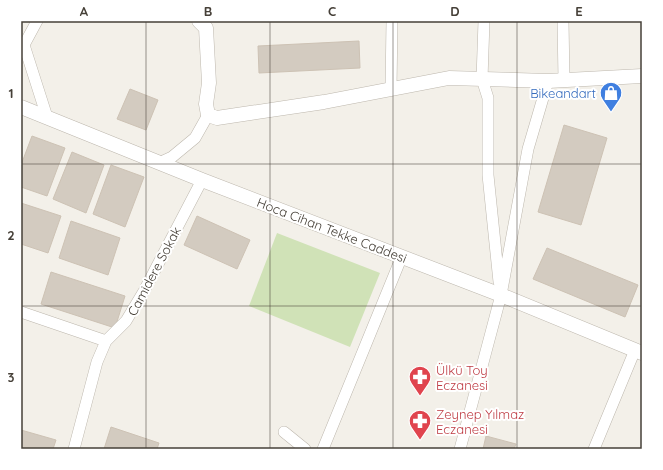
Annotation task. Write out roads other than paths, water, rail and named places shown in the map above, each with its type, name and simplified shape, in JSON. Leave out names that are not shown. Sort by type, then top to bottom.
[{"type":"street","points":[[21,58],[24,45],[37,21]]},
{"type":"street","points":[[159,163],[172,157],[195,138],[208,115],[206,104],[209,83],[206,28],[199,21]]},
{"type":"street","points":[[391,89],[392,21]]},
{"type":"street","points":[[484,21],[482,79],[488,98],[488,175],[501,295]]},
{"type":"street","points":[[563,21],[564,80]]},
{"type":"street","points":[[24,45],[46,117]]},
{"type":"street","points":[[208,115],[217,118],[324,102],[449,78],[548,81],[642,76]]},
{"type":"street","points":[[460,449],[501,295],[528,150],[548,81]]},
{"type":"street","name":"Hoca Cihan Tekke Caddesi","points":[[21,107],[202,180],[501,295],[638,351]]},
{"type":"street","name":"Camidere Sokak","points":[[74,449],[97,362],[106,341],[130,315],[202,180]]},
{"type":"street","points":[[323,449],[402,256]]},
{"type":"street","points":[[21,312],[106,341]]},
{"type":"street","points":[[594,449],[638,351]]},
{"type":"street","points":[[284,432],[305,449]]},
{"type":"place","name":"Bikeandart","points":[[611,112]]},
{"type":"place","name":"Ülkü Toy Eczanesi","points":[[420,396]]},
{"type":"place","name":"Zeynep Yılmaz Eczanesi","points":[[420,440]]}]
